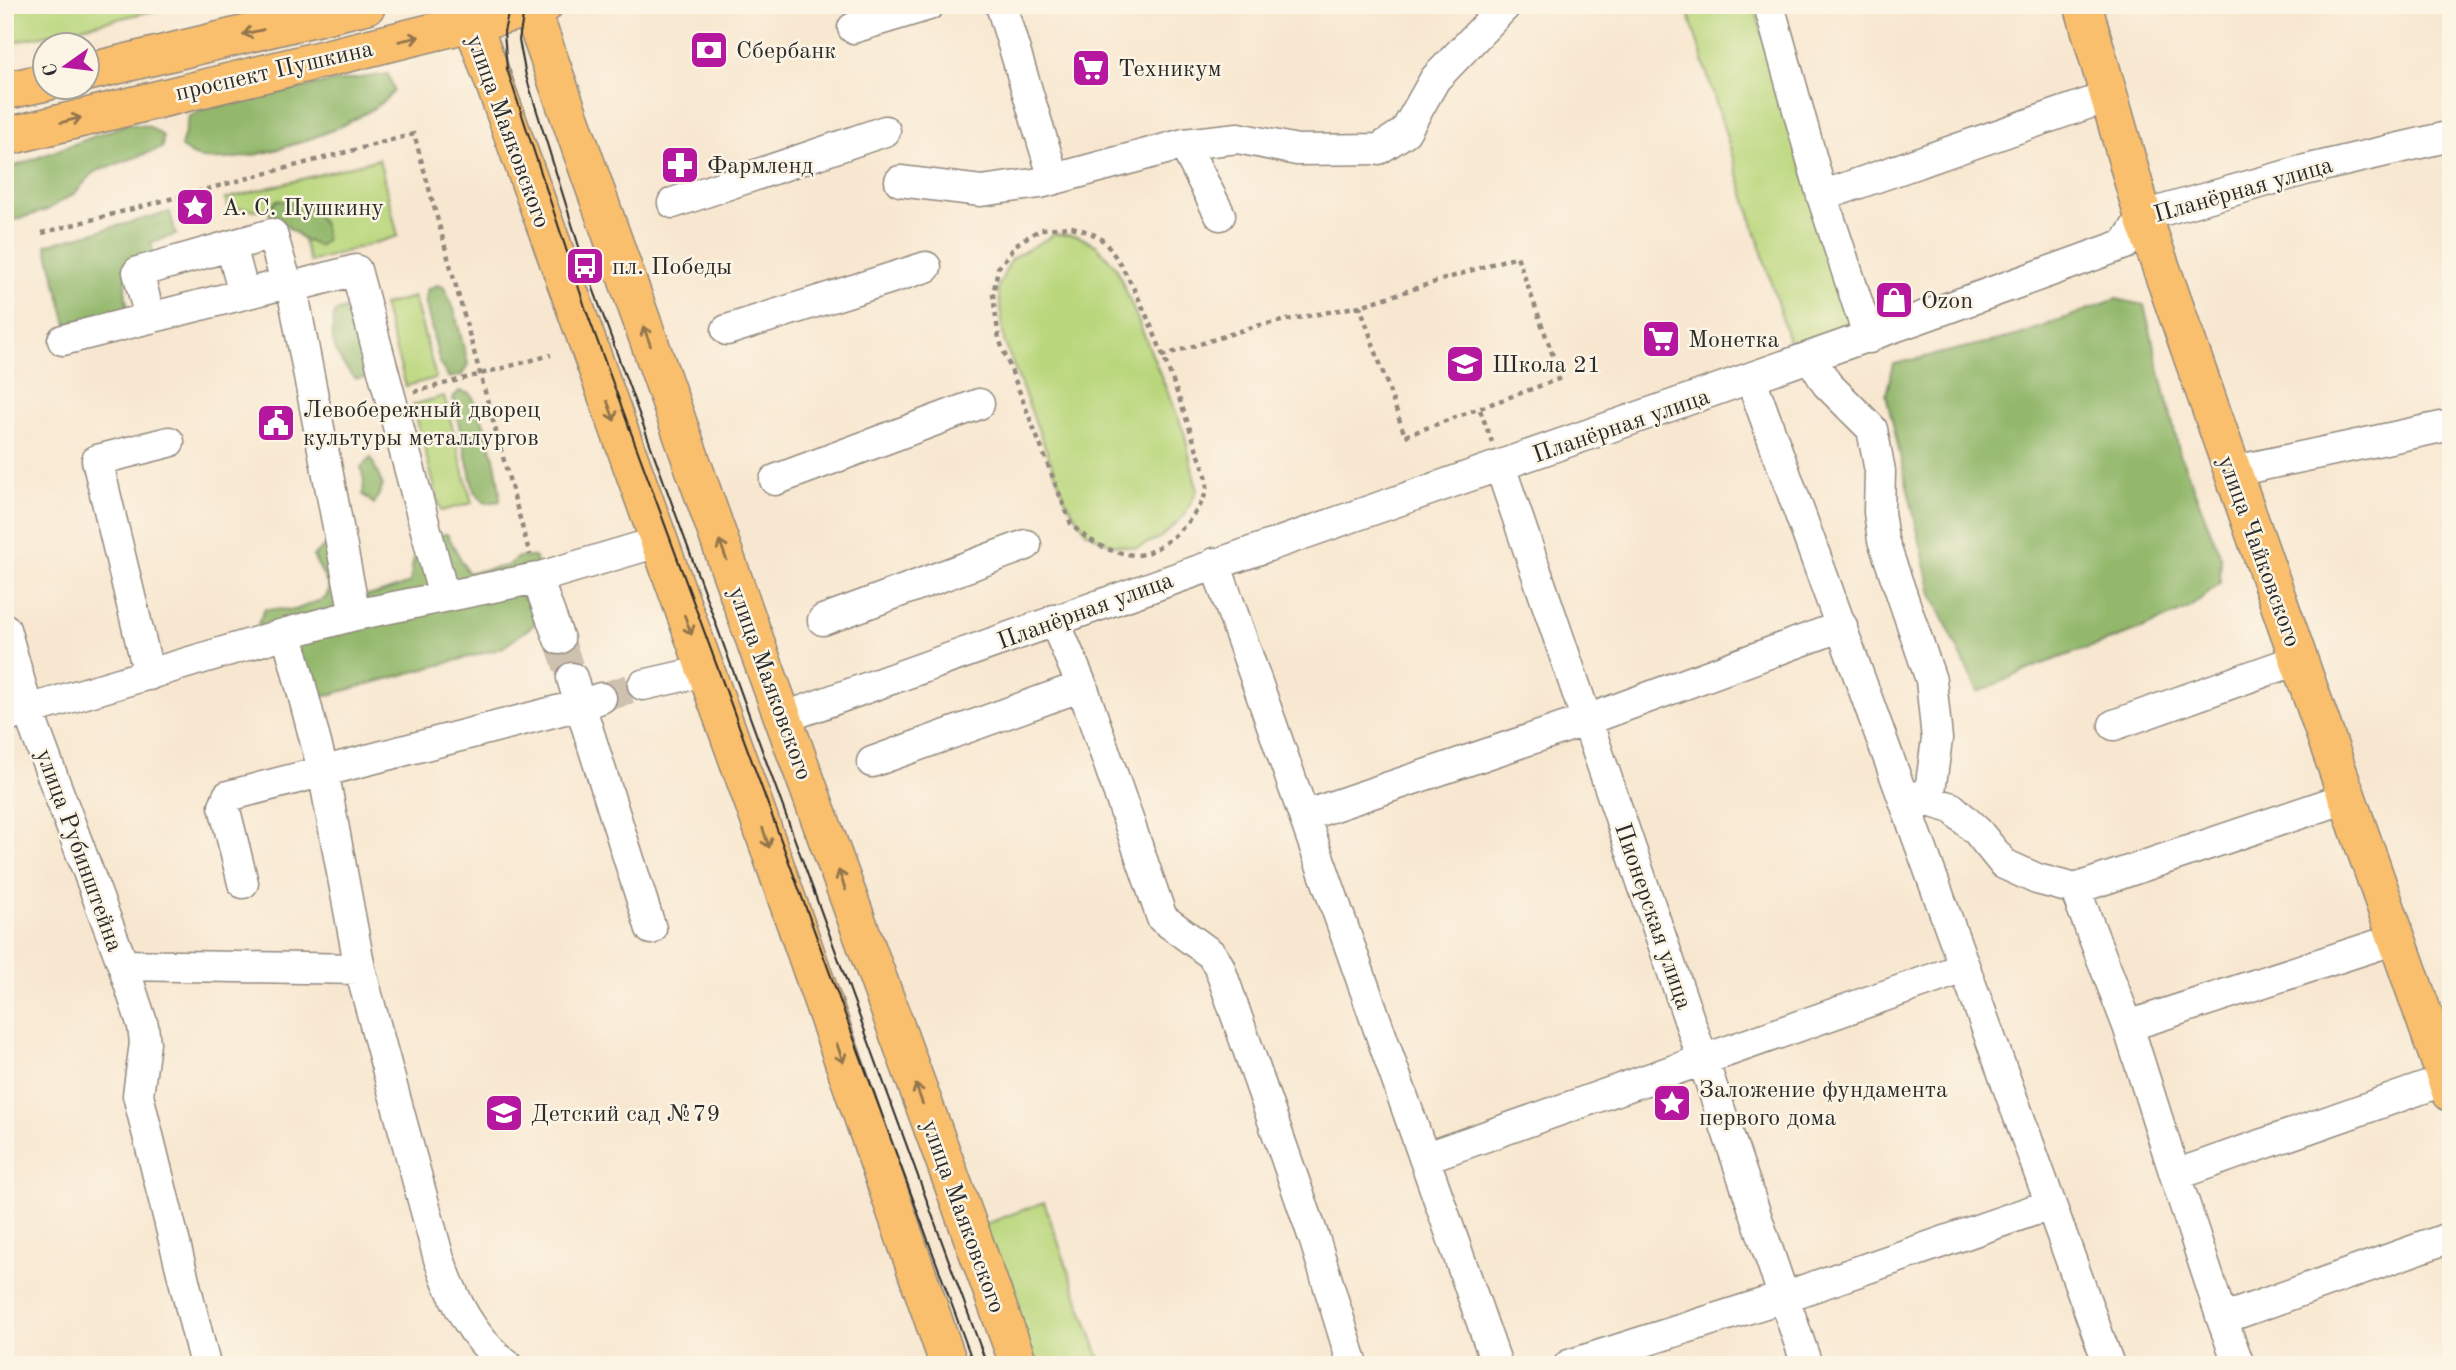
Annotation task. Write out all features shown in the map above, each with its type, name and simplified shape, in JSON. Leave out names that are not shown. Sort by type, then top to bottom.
[{"type":"main road","name":"проспект Пушкина","points":[[102,69],[367,5]]},
{"type":"main road","name":"улица Чайковского","points":[[2083,5],[2143,216],[2230,472],[2300,659],[2448,1087]]},
{"type":"main road","name":"проспект Пушкина","points":[[5,137],[468,15],[532,6]]},
{"type":"main road","name":"улица Маяковского","points":[[532,6],[783,718],[1019,1365]]},
{"type":"main road","name":"улица Маяковского","points":[[468,15],[705,671],[949,1365]]},
{"type":"main road","points":[[5,92],[32,85]]},
{"type":"street","points":[[853,27],[929,5]]},
{"type":"street","points":[[1001,5],[1054,180]]},
{"type":"street","points":[[900,181],[981,191],[1054,180],[1184,144],[1238,138],[1297,150],[1379,149],[1405,132],[1435,79],[1506,5]]},
{"type":"street","points":[[1769,5],[1822,196],[1869,338]]},
{"type":"street","points":[[1822,196],[2107,97]]},
{"type":"street","points":[[673,203],[885,131]]},
{"type":"street","name":"Планёрная улица","points":[[783,718],[1215,563],[1751,380],[2125,244],[2143,216],[2305,170],[2451,136]]},
{"type":"street","points":[[1184,144],[1220,215]]},
{"type":"street","points":[[150,318],[138,272],[272,234],[288,288],[296,299],[355,615]]},
{"type":"street","points":[[231,246],[244,294]]},
{"type":"street","points":[[188,258],[202,305]]},
{"type":"street","points":[[727,330],[926,267]]},
{"type":"street","points":[[63,340],[276,286],[288,288],[356,270],[444,597]]},
{"type":"street","points":[[1811,357],[1827,384],[1872,429],[1881,471],[1879,512],[1883,540],[1931,680],[1937,739],[1916,797]]},
{"type":"street","points":[[1751,380],[1842,626],[1916,797],[1964,968],[2109,1365]]},
{"type":"street","points":[[775,480],[979,404]]},
{"type":"street","points":[[2230,472],[2451,425]]},
{"type":"street","points":[[149,674],[97,460],[169,442]]},
{"type":"street","name":"Пионерская улица","points":[[1500,466],[1807,1365]]},
{"type":"street","points":[[17,714],[287,633],[355,615],[537,578],[658,541]]},
{"type":"street","points":[[823,620],[1027,545]]},
{"type":"street","points":[[1215,563],[1497,1365]]},
{"type":"street","points":[[537,578],[559,639]]},
{"type":"street","points":[[1054,620],[1082,686],[1162,918],[1211,954],[1219,965],[1315,1241],[1353,1365]]},
{"type":"street","points":[[1304,816],[1587,720],[1842,626]]},
{"type":"street","name":"улица Рубинштейна","points":[[5,629],[17,714],[123,965],[360,969]]},
{"type":"street","points":[[287,633],[323,770],[360,969],[439,1258],[451,1291],[472,1330],[507,1365]]},
{"type":"street","points":[[2114,725],[2300,659]]},
{"type":"street","points":[[643,685],[705,671]]},
{"type":"street","points":[[872,762],[1082,686]]},
{"type":"street","points":[[243,883],[224,806],[225,798],[232,794],[585,694],[651,929]]},
{"type":"street","points":[[1916,797],[1952,808],[1965,818],[2004,864],[2037,878],[2075,889],[2346,798]]},
{"type":"street","points":[[2075,889],[2128,1026],[2239,1365]]},
{"type":"street","points":[[2128,1026],[2396,939]]},
{"type":"street","points":[[123,965],[143,1026],[145,1043],[138,1095],[205,1365]]},
{"type":"street","points":[[1424,1158],[1704,1062],[1964,968]]},
{"type":"street","points":[[2175,1175],[2448,1087]]},
{"type":"street","points":[[1569,1365],[1784,1297],[2049,1205]]},
{"type":"street","points":[[2222,1319],[2451,1237]]},
{"type":"path","points":[[42,233],[414,134],[537,578]]},
{"type":"path","points":[[1072,227],[1100,237],[1125,271],[1162,356],[1208,484],[1200,509],[1171,538],[1139,555],[1109,550],[1081,534],[1071,524],[999,339],[992,295],[998,268],[1018,243],[1041,229],[1072,227]]},
{"type":"path","points":[[1162,356],[1256,326],[1360,306],[1517,256],[1562,378],[1405,436],[1360,306]]},
{"type":"path","points":[[390,398],[551,355]]},
{"type":"path","points":[[1480,410],[1500,466]]},
{"type":"green space","points":[[5,5],[180,5],[59,32],[32,32],[32,38],[5,44]]},
{"type":"green space","points":[[1686,5],[1754,5],[1781,101],[1854,326],[1790,344]]},
{"type":"green space","points":[[388,74],[394,91],[379,104],[330,131],[300,142],[240,157],[215,159],[193,155],[181,147],[189,116],[201,110],[325,83]]},
{"type":"green space","points":[[127,124],[148,126],[163,136],[162,148],[94,172],[75,193],[47,210],[5,223],[5,170]]},
{"type":"green space","points":[[379,159],[398,236],[310,262],[303,239],[319,246],[277,200],[267,211],[228,207],[225,199]]},
{"type":"green space","points":[[277,200],[310,206],[323,224],[326,240],[319,246],[303,239],[267,211]]},
{"type":"green space","points":[[170,212],[176,235],[151,242],[154,257],[128,276],[125,288],[128,308],[67,324],[46,245]]},
{"type":"green space","points":[[1055,234],[1078,236],[1096,245],[1116,267],[1184,432],[1197,490],[1184,516],[1160,538],[1136,548],[1110,544],[1086,532],[1066,501],[1004,341],[998,287],[1011,259]]},
{"type":"green space","points":[[437,285],[444,287],[454,309],[468,364],[462,375],[449,378],[440,364],[425,300],[427,290]]},
{"type":"green space","points":[[414,297],[436,378],[406,386],[383,305]]},
{"type":"green space","points":[[2116,299],[2144,305],[2180,454],[2221,557],[2220,583],[2188,609],[2134,632],[2039,665],[1978,692],[1932,594],[1886,394],[1894,364],[2020,335]]},
{"type":"green space","points":[[345,309],[357,314],[370,376],[356,379],[335,349],[332,332],[335,312]]},
{"type":"green space","points":[[459,391],[471,394],[481,418],[495,461],[500,501],[485,503],[474,491],[453,398]]},
{"type":"green space","points":[[444,396],[472,503],[441,511],[413,405]]},
{"type":"green space","points":[[371,458],[383,486],[374,504],[363,495],[361,467]]},
{"type":"green space","points":[[447,534],[468,573],[507,566],[518,557],[535,557],[543,582],[535,624],[502,648],[321,697],[313,696],[258,623],[265,609],[295,610],[326,598],[329,586],[313,556],[327,545],[360,596],[378,594],[410,583],[415,557],[421,544]]},
{"type":"green space","points":[[1044,1202],[1102,1365],[1031,1365],[983,1225]]},
{"type":"tunnel","points":[[559,639],[572,678]]},
{"type":"tunnel","points":[[601,698],[643,685]]},
{"type":"tram line","points":[[510,5],[504,32],[507,69],[586,310],[974,1365]]},
{"type":"tram line","points":[[525,5],[519,40],[526,76],[585,266],[987,1365]]},
{"type":"place","name":"Сбербанк","points":[[709,50]]},
{"type":"place","name":"Техникум","points":[[1091,68]]},
{"type":"place","name":"Фармленд","points":[[680,165]]},
{"type":"place","name":"А. С. Пушкину","points":[[195,207]]},
{"type":"place","name":"пл. Победы","points":[[585,266]]},
{"type":"place","name":"Ozon","points":[[1894,300]]},
{"type":"place","name":"Монетка","points":[[1661,339]]},
{"type":"place","name":"Школа 21","points":[[1465,364]]},
{"type":"place","name":"Левобережный дворец культуры металлургов","points":[[276,423]]},
{"type":"place","name":"Заложение фундамента первого дома","points":[[1672,1103]]},
{"type":"place","name":"Детский сад №79","points":[[504,1113]]}]
